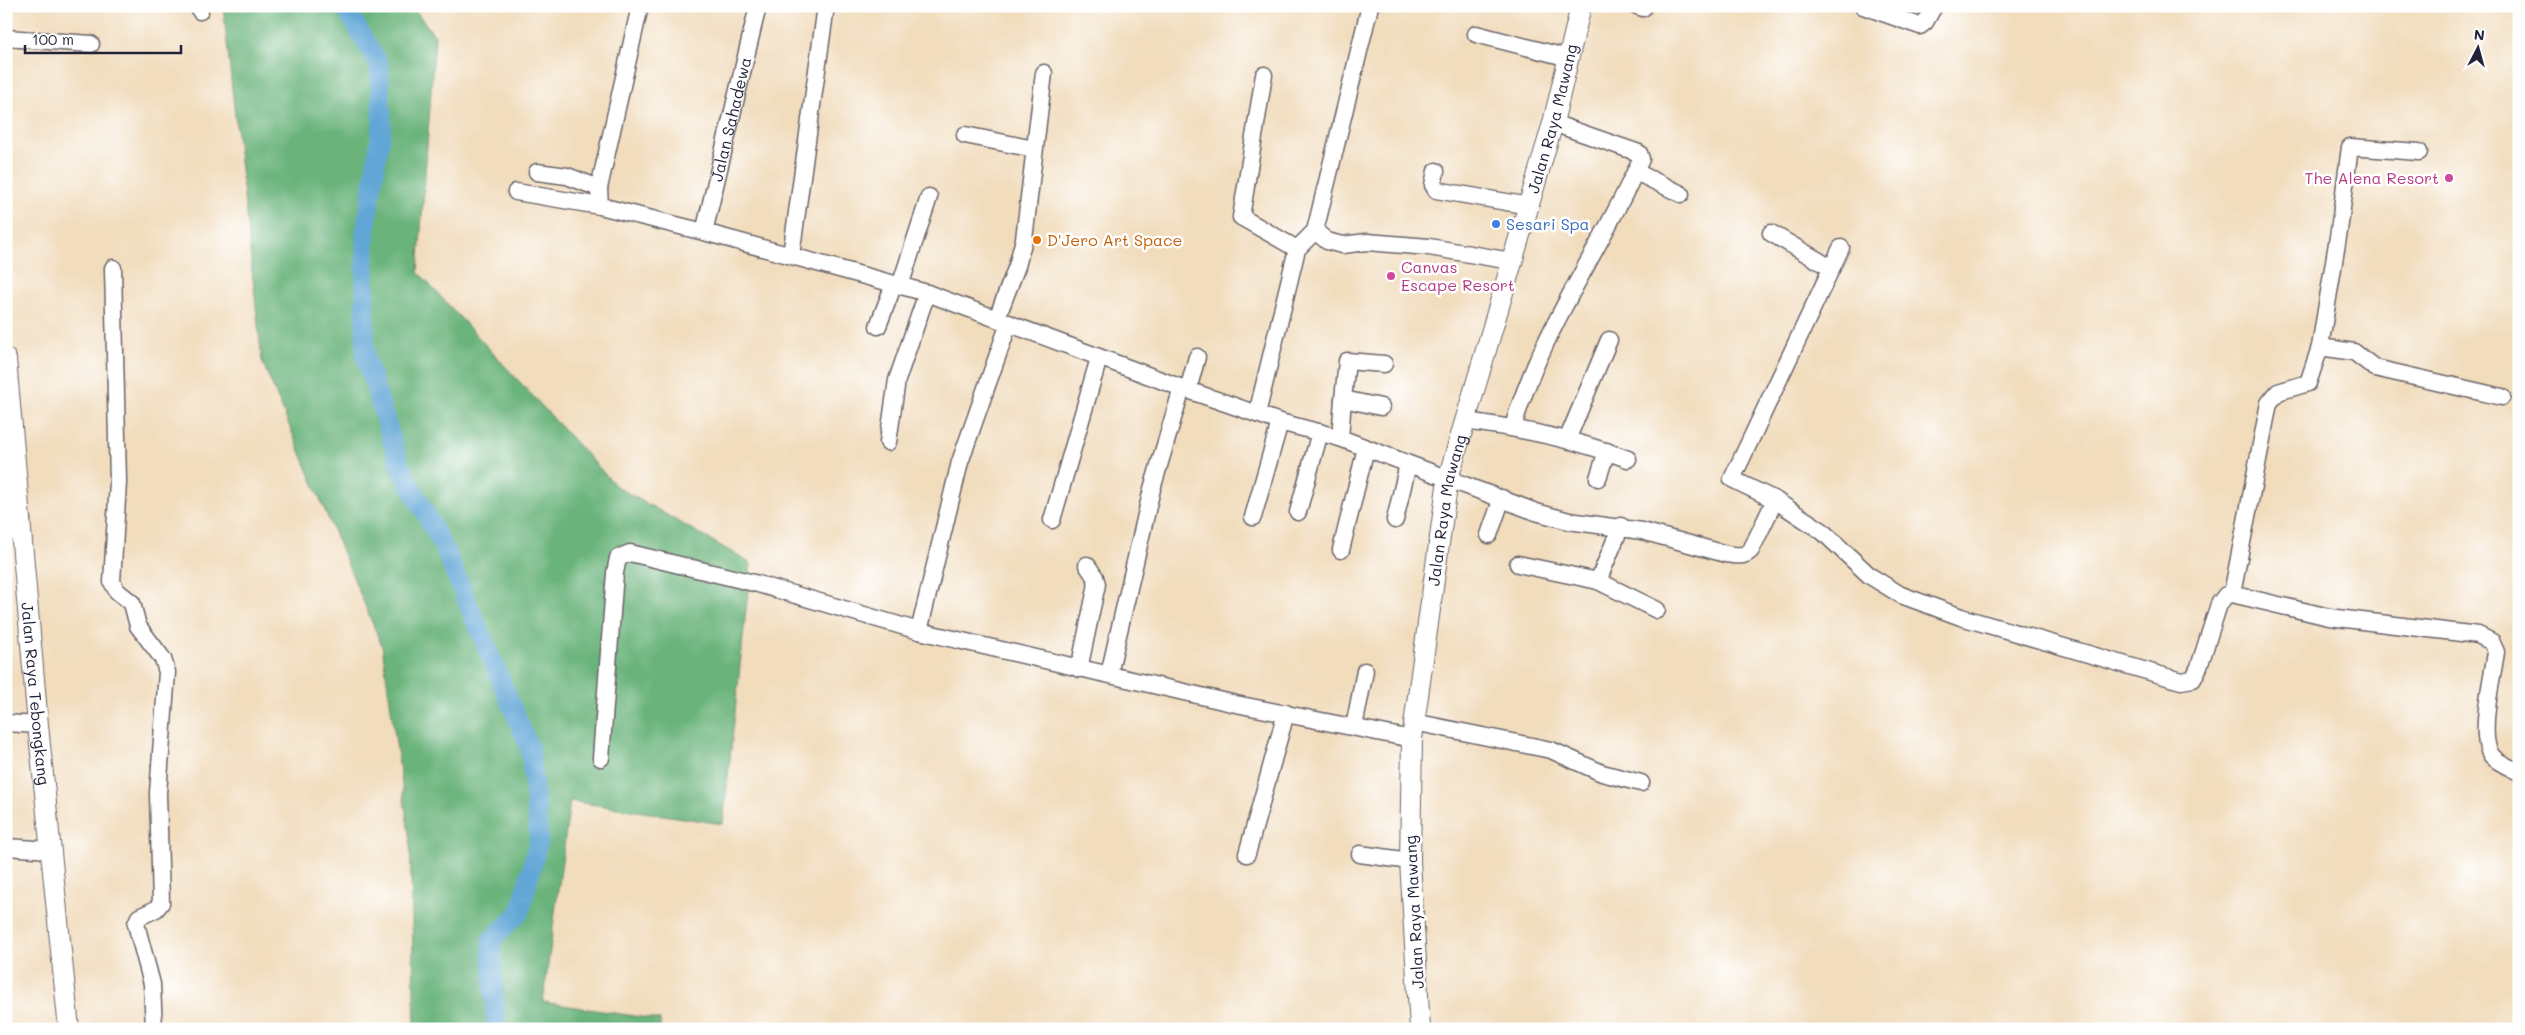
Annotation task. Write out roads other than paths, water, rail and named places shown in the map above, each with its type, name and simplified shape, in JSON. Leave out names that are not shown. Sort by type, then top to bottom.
[{"type":"main road","name":"Jalan Raya Mawang","points":[[1420,1029],[1410,861],[1413,730],[1448,479],[1511,261],[1530,206],[1553,123],[1581,6]]},
{"type":"main road","name":"Jalan Raya Tebongkang","points":[[6,359],[14,519],[38,725],[69,1029]]},
{"type":"street","points":[[600,206],[599,188],[640,6]]},
{"type":"street","name":"Jalan Sahadewa","points":[[704,232],[758,6]]},
{"type":"street","points":[[791,254],[826,6]]},
{"type":"street","points":[[1257,414],[1297,249],[1315,231],[1370,6]]},
{"type":"street","points":[[1863,6],[1920,26],[1925,22],[1934,6]]},
{"type":"street","points":[[1476,34],[1569,58]]},
{"type":"street","points":[[6,38],[91,44]]},
{"type":"street","points":[[919,631],[960,462],[1003,320],[1024,239],[1044,73]]},
{"type":"street","points":[[1264,76],[1241,217],[1297,249]]},
{"type":"street","points":[[1513,427],[1524,389],[1558,315],[1636,172],[1641,159],[1639,153],[1553,123]]},
{"type":"street","points":[[966,135],[1034,149]]},
{"type":"street","points":[[2232,594],[2269,403],[2278,392],[2308,383],[2320,347],[2340,230],[2350,147],[2420,152]]},
{"type":"street","points":[[1436,171],[1433,185],[1436,190],[1530,206]]},
{"type":"street","points":[[537,172],[567,176],[599,188]]},
{"type":"street","points":[[1636,172],[1681,194]]},
{"type":"street","points":[[516,192],[600,206],[791,254],[927,293],[1185,389],[1280,422],[1340,438],[1536,512],[1569,521],[1621,526],[1740,556],[1747,554],[1751,550],[1775,500]]},
{"type":"street","points":[[878,326],[897,285],[929,197]]},
{"type":"street","points":[[1315,231],[1327,240],[1342,245],[1367,242],[1429,247],[1511,261]]},
{"type":"street","points":[[1771,233],[1831,268]]},
{"type":"street","points":[[1841,248],[1732,479],[1775,500],[1822,531],[1870,576],[1901,595],[1961,617],[2182,681],[2194,679],[2219,604],[2226,595],[2232,594],[2329,617],[2478,635],[2492,642],[2496,652],[2485,729],[2486,746],[2492,757],[2519,772]]},
{"type":"street","points":[[113,268],[118,482],[112,582],[135,608],[138,626],[163,659],[168,684],[164,710],[158,793],[161,903],[156,909],[139,917],[136,924],[152,984],[154,1029]]},
{"type":"street","points":[[888,442],[897,380],[927,293]]},
{"type":"street","points":[[1567,440],[1609,340]]},
{"type":"street","points":[[2320,347],[2354,352],[2375,368],[2502,397]]},
{"type":"street","points":[[1109,674],[1152,489],[1197,357]]},
{"type":"street","points":[[1052,520],[1099,358]]},
{"type":"street","points":[[1340,438],[1347,360],[1384,364]]},
{"type":"street","points":[[1343,399],[1381,407]]},
{"type":"street","points":[[1464,421],[1513,427],[1607,451],[1628,459]]},
{"type":"street","points":[[1253,517],[1280,422]]},
{"type":"street","points":[[1298,512],[1320,432]]},
{"type":"street","points":[[1341,550],[1366,448]]},
{"type":"street","points":[[1598,478],[1607,451]]},
{"type":"street","points":[[1395,520],[1408,464]]},
{"type":"street","points":[[1489,535],[1502,498]]},
{"type":"street","points":[[1598,581],[1621,526]]},
{"type":"street","points":[[601,758],[615,573],[618,558],[626,554],[758,584],[919,631],[1079,669],[1354,727],[1413,730],[1551,750],[1602,773],[1641,782]]},
{"type":"street","points":[[1518,564],[1598,581],[1657,610]]},
{"type":"street","points":[[1079,669],[1097,584],[1087,565]]},
{"type":"street","points":[[1354,727],[1364,671]]},
{"type":"street","points":[[1247,854],[1286,713]]},
{"type":"street","points":[[6,723],[38,725]]},
{"type":"street","points":[[6,847],[51,850]]},
{"type":"street","points":[[1360,854],[1410,861]]},
{"type":"waterway","points":[[344,6],[379,64],[382,125],[365,234],[365,356],[400,466],[446,552],[530,749],[539,839],[520,912],[491,940],[496,1029]]},
{"type":"place","name":"The Alena Resort","points":[[2449,178]]},
{"type":"place","name":"Sesari Spa","points":[[1496,224]]},
{"type":"place","name":"D'Jero Art Space","points":[[1037,240]]},
{"type":"place","name":"Canvas Escape Resort","points":[[1391,276]]}]
